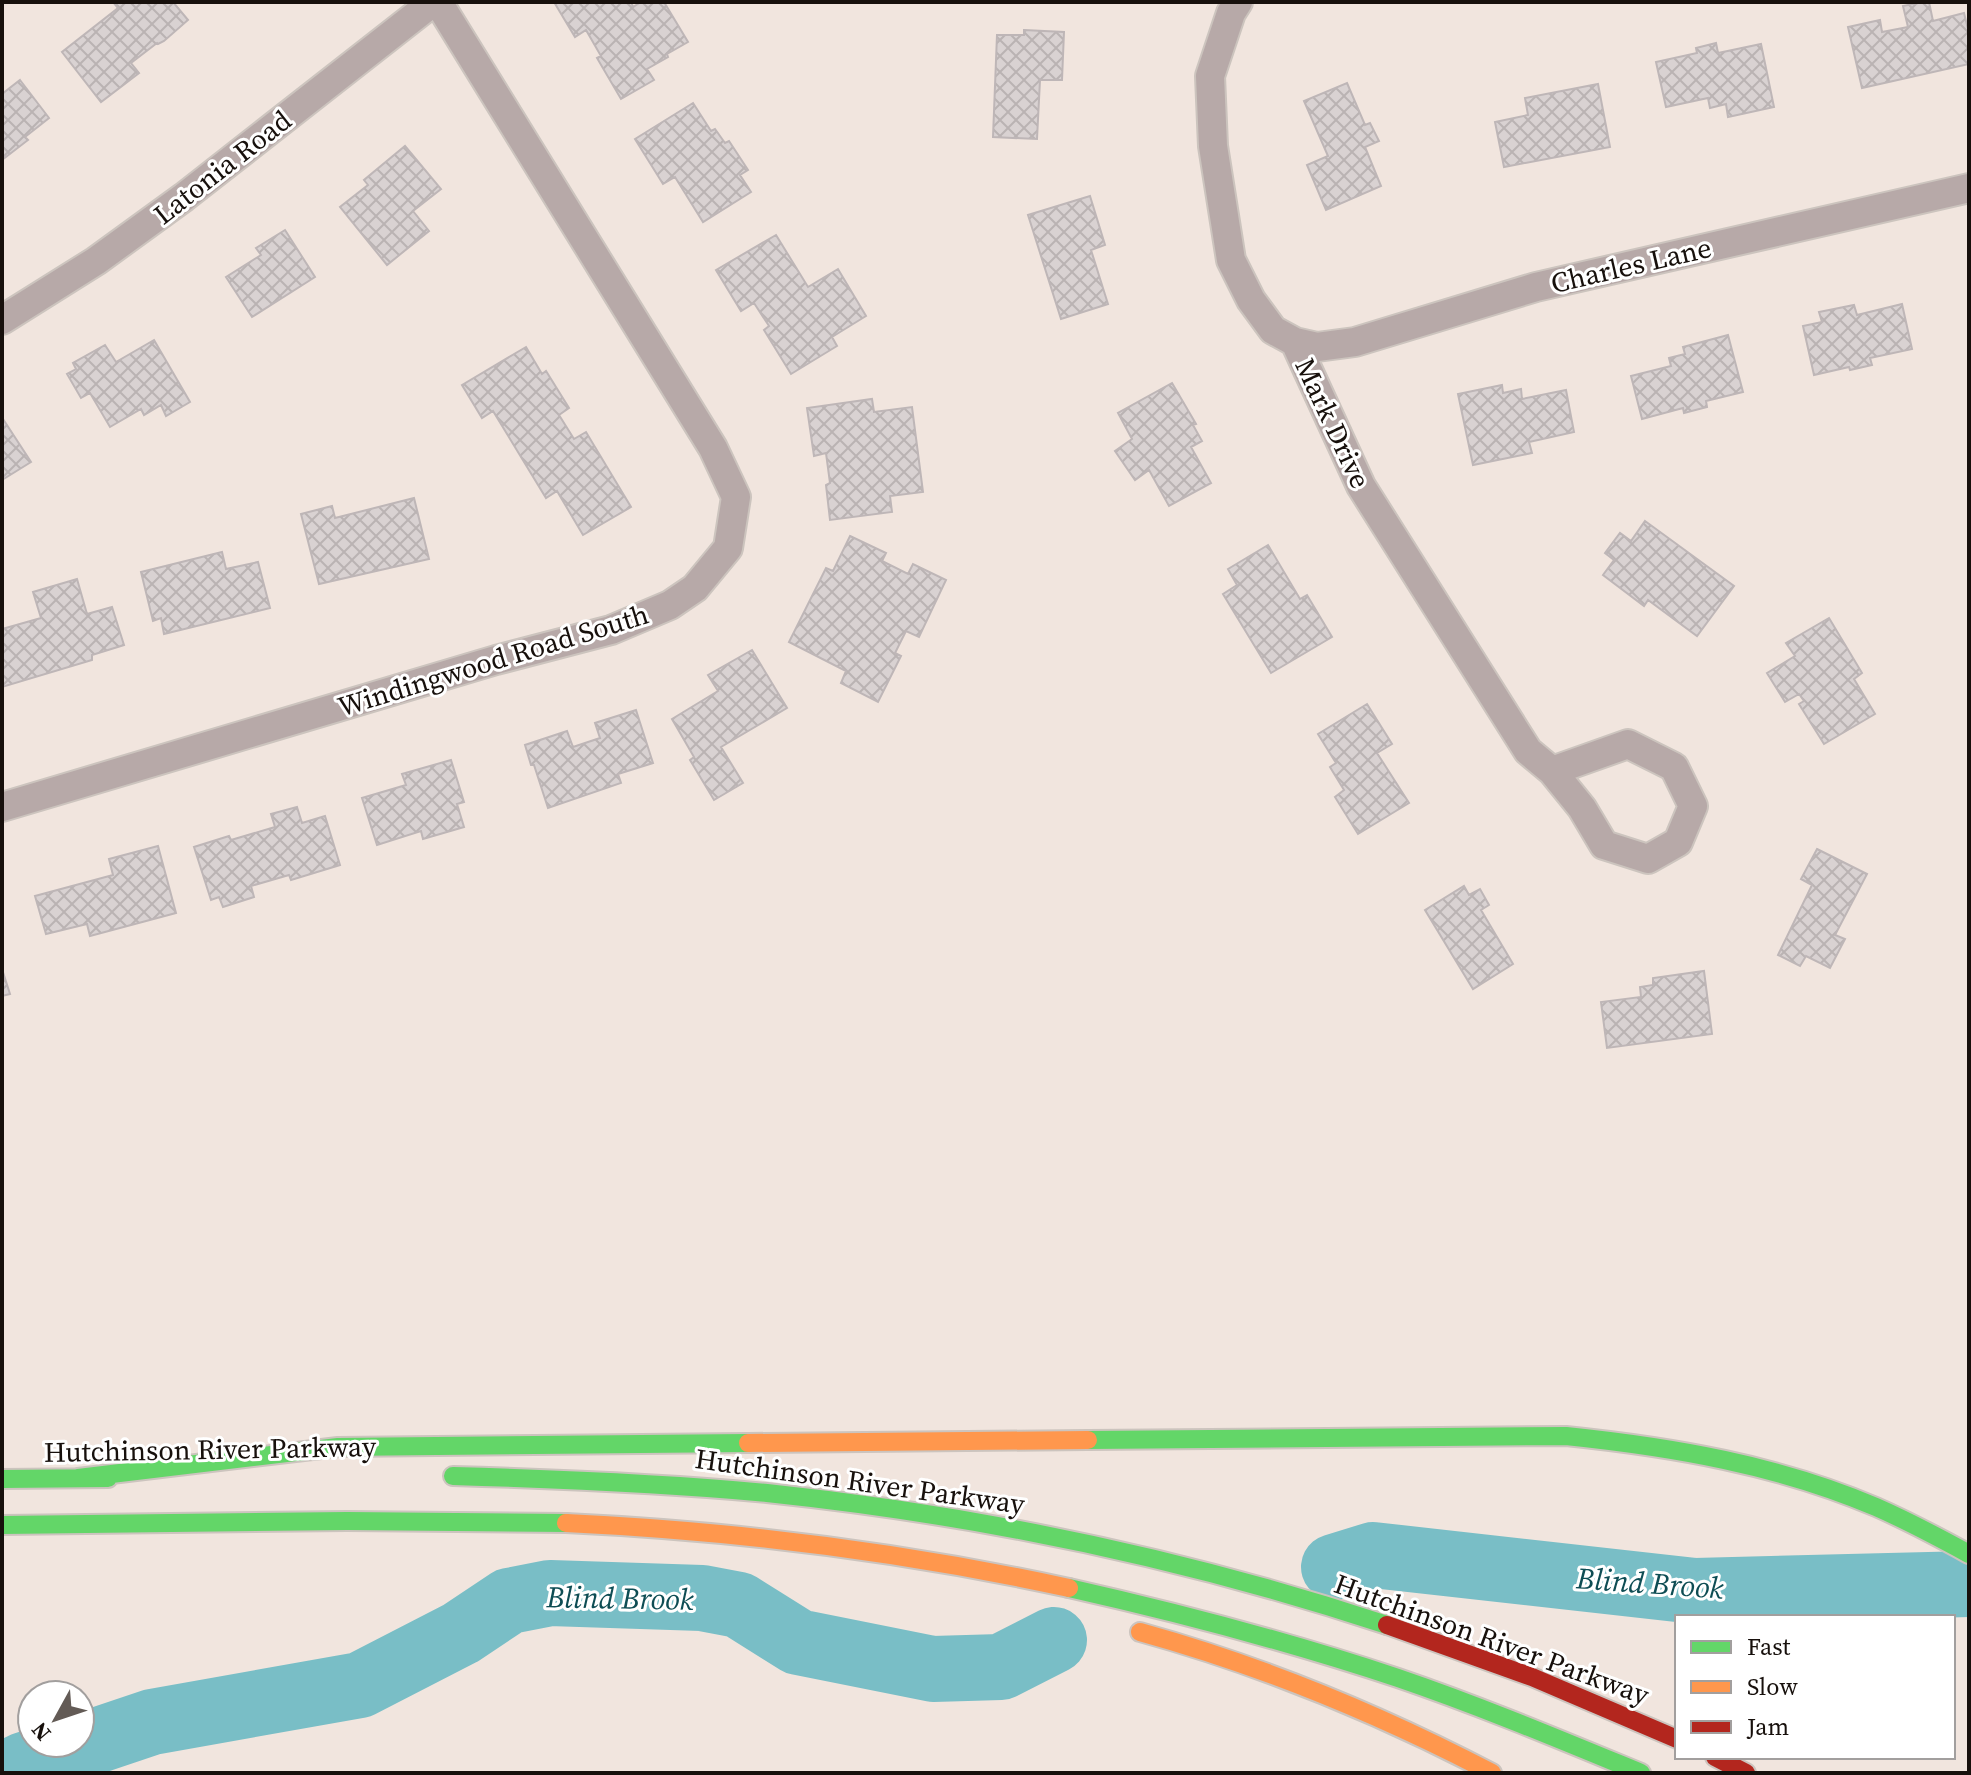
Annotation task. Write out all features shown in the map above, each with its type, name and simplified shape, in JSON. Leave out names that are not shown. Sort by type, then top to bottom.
[{"type":"highway","points":[[78,1478],[338,1447],[1566,1436],[1653,1445],[1744,1463],[1822,1486],[1886,1511],[1969,1554]]},
{"type":"highway","name":"Hutchinson River Parkway","points":[[441,1476],[571,1478],[754,1491],[937,1516],[1081,1543],[1204,1572],[1401,1630],[1565,1690],[1675,1738]]},
{"type":"highway","name":"Hutchinson River Parkway","points":[[2,1479],[235,1477]]},
{"type":"highway","points":[[2,1525],[409,1521],[563,1523],[696,1531],[890,1554],[1046,1582],[1172,1611],[1335,1657],[1464,1701],[1581,1746],[1641,1773]]},
{"type":"highway","points":[[825,1545],[960,1585]]},
{"type":"highway","points":[[1125,1628],[1242,1663],[1331,1696],[1417,1734],[1492,1773]]},
{"type":"highway","points":[[1719,1759],[1746,1773]]},
{"type":"street","name":"Latonia Road","points":[[2,320],[96,261],[184,197],[435,2]]},
{"type":"street","name":"Windingwood Road South","points":[[2,807],[496,660],[611,630],[670,605],[695,588],[728,548],[736,497],[713,448],[435,2]]},
{"type":"street","name":"Mark Drive","points":[[1238,2],[1231,13],[1210,76],[1213,146],[1231,260],[1251,300],[1273,330],[1295,342],[1361,486],[1528,751],[1552,771],[1582,808],[1604,845],[1648,859],[1678,842],[1693,806],[1674,767],[1628,744],[1552,771]]},
{"type":"street","name":"Charles Lane","points":[[1295,342],[1317,347],[1355,342],[1536,287],[1969,188]]},
{"type":"building","points":[[113,2],[173,2],[188,20],[131,63],[139,73],[101,102],[62,52],[118,8]]},
{"type":"building","points":[[554,2],[631,2],[633,7],[641,2],[664,2],[688,42],[647,69],[654,80],[621,99],[597,58],[601,56],[586,30],[575,37]]},
{"type":"building","points":[[1929,2],[1933,21],[1964,13],[1969,33],[1969,64],[1862,88],[1848,27],[1880,20],[1882,32],[1908,27],[1903,6]]},
{"type":"building","points":[[1024,30],[1064,32],[1062,80],[1040,80],[1037,139],[993,137],[997,35],[1024,35]]},
{"type":"building","points":[[1716,43],[1718,53],[1761,44],[1774,107],[1728,117],[1726,104],[1710,108],[1708,98],[1666,107],[1656,62],[1697,53],[1696,48]]},
{"type":"building","points":[[20,80],[49,118],[25,137],[28,140],[2,160],[2,94]]},
{"type":"building","points":[[1347,83],[1365,125],[1370,123],[1379,141],[1365,147],[1381,186],[1326,210],[1307,165],[1328,156],[1304,101]]},
{"type":"building","points":[[1598,84],[1610,147],[1504,167],[1495,122],[1528,115],[1525,98]]},
{"type":"building","points":[[693,103],[711,131],[715,129],[725,143],[729,141],[748,170],[740,175],[751,192],[703,222],[675,177],[663,184],[635,139]]},
{"type":"building","points":[[405,146],[441,189],[413,211],[429,231],[387,265],[340,207],[368,185],[364,180]]},
{"type":"building","points":[[1090,196],[1105,245],[1091,250],[1108,304],[1061,319],[1028,215]]},
{"type":"building","points":[[285,230],[315,277],[252,317],[226,277],[261,255],[256,248]]},
{"type":"building","points":[[776,235],[808,287],[838,269],[866,316],[832,337],[837,346],[791,374],[764,330],[769,326],[754,303],[741,311],[716,270]]},
{"type":"building","points":[[1902,304],[1912,349],[1870,358],[1872,365],[1814,375],[1803,326],[1822,322],[1819,312],[1854,305],[1857,315]]},
{"type":"building","points":[[1728,335],[1743,392],[1706,401],[1707,407],[1684,413],[1683,408],[1642,419],[1631,376],[1671,366],[1669,358],[1685,354],[1683,347]]},
{"type":"building","points":[[154,340],[190,402],[166,416],[161,405],[144,415],[141,409],[110,427],[90,393],[81,398],[67,374],[76,369],[73,363],[105,345],[116,362]]},
{"type":"building","points":[[526,347],[542,374],[546,371],[569,408],[559,415],[574,439],[586,432],[631,507],[583,535],[557,491],[546,498],[493,411],[482,418],[462,385]]},
{"type":"building","points":[[1172,383],[1196,424],[1193,425],[1202,441],[1191,447],[1211,483],[1169,506],[1149,470],[1135,480],[1115,451],[1132,439],[1118,413]]},
{"type":"building","points":[[1502,385],[1503,393],[1521,389],[1522,399],[1566,390],[1574,432],[1529,442],[1532,453],[1473,465],[1458,394]]},
{"type":"building","points":[[872,399],[874,412],[912,407],[923,492],[890,496],[892,512],[830,520],[826,453],[814,456],[807,408]]},
{"type":"building","points":[[2,419],[31,462],[2,480]]},
{"type":"building","points":[[414,498],[429,559],[319,584],[301,514],[332,506],[335,518]]},
{"type":"building","points":[[1645,521],[1734,586],[1697,636],[1648,600],[1644,606],[1603,575],[1614,560],[1605,553],[1620,533],[1631,541]]},
{"type":"building","points":[[850,536],[886,553],[882,561],[908,574],[913,564],[946,580],[919,637],[906,631],[895,653],[901,656],[878,702],[841,683],[846,671],[789,642],[826,568],[833,571]]},
{"type":"building","points":[[1268,545],[1300,599],[1307,595],[1332,637],[1271,673],[1223,594],[1237,585],[1228,569]]},
{"type":"building","points":[[222,552],[226,569],[258,562],[270,608],[164,634],[161,618],[153,621],[141,572]]},
{"type":"building","points":[[77,579],[87,614],[112,607],[124,645],[92,655],[92,660],[2,687],[2,629],[41,618],[33,592]]},
{"type":"building","points":[[1829,618],[1862,673],[1854,679],[1875,714],[1824,744],[1799,704],[1804,701],[1799,694],[1785,702],[1767,673],[1795,656],[1786,643]]},
{"type":"building","points":[[752,650],[787,708],[721,747],[743,783],[714,800],[690,760],[694,757],[672,719],[718,691],[708,675]]},
{"type":"building","points":[[1367,704],[1392,744],[1377,753],[1409,803],[1358,834],[1335,797],[1344,790],[1330,767],[1336,763],[1318,734]]},
{"type":"building","points":[[636,710],[653,763],[618,774],[621,783],[548,808],[525,745],[567,731],[573,747],[600,738],[595,723]]},
{"type":"building","points":[[451,760],[464,802],[457,804],[464,827],[423,839],[421,831],[377,845],[362,798],[406,785],[402,774]]},
{"type":"building","points":[[297,807],[302,823],[325,816],[340,865],[291,880],[289,875],[251,886],[254,897],[223,907],[219,897],[211,900],[194,847],[275,827],[271,814]]},
{"type":"building","points":[[158,846],[176,913],[90,936],[87,924],[46,934],[35,896],[113,875],[109,859]]},
{"type":"building","points":[[1817,849],[1867,874],[1835,935],[1845,939],[1830,968],[1806,956],[1800,966],[1778,955],[1812,885],[1801,879]]},
{"type":"building","points":[[1464,886],[1469,895],[1480,889],[1489,905],[1481,910],[1513,964],[1473,989],[1425,910]]},
{"type":"building","points":[[2,969],[10,994],[2,996]]},
{"type":"building","points":[[1704,971],[1712,1034],[1607,1048],[1601,1002],[1641,997],[1640,987],[1653,985],[1653,978]]},
{"type":"waterway","name":"Blind Brook","points":[[1334,1567],[1373,1555],[1695,1591],[1969,1584]]},
{"type":"waterway","name":"Blind Brook","points":[[8,1773],[152,1722],[360,1685],[461,1633],[509,1601],[550,1593],[702,1598],[739,1605],[798,1642],[933,1669],[1001,1667],[1054,1640]]},
{"type":"traffic: fast","points":[[1088,1440],[1566,1436],[1606,1440],[1685,1452],[1801,1480],[1876,1507],[1969,1554]]},
{"type":"traffic: fast","points":[[78,1478],[338,1447],[748,1443]]},
{"type":"traffic: fast","points":[[453,1476],[610,1482],[767,1493],[924,1514],[1081,1542],[1158,1560],[1312,1601],[1387,1625]]},
{"type":"traffic: fast","points":[[2,1479],[108,1478]]},
{"type":"traffic: fast","points":[[2,1525],[347,1521],[566,1523]]},
{"type":"traffic: fast","points":[[1069,1588],[1235,1629],[1398,1678],[1641,1773]]},
{"type":"traffic: slow","points":[[748,1443],[1088,1440]]},
{"type":"traffic: slow","points":[[566,1523],[693,1531],[819,1545],[945,1564],[1069,1588]]},
{"type":"traffic: slow","points":[[1140,1632],[1231,1660],[1320,1693],[1492,1773]]},
{"type":"traffic: jam","points":[[1387,1625],[1532,1677],[1675,1738]]},
{"type":"traffic: jam","points":[[1719,1759],[1746,1773]]}]
